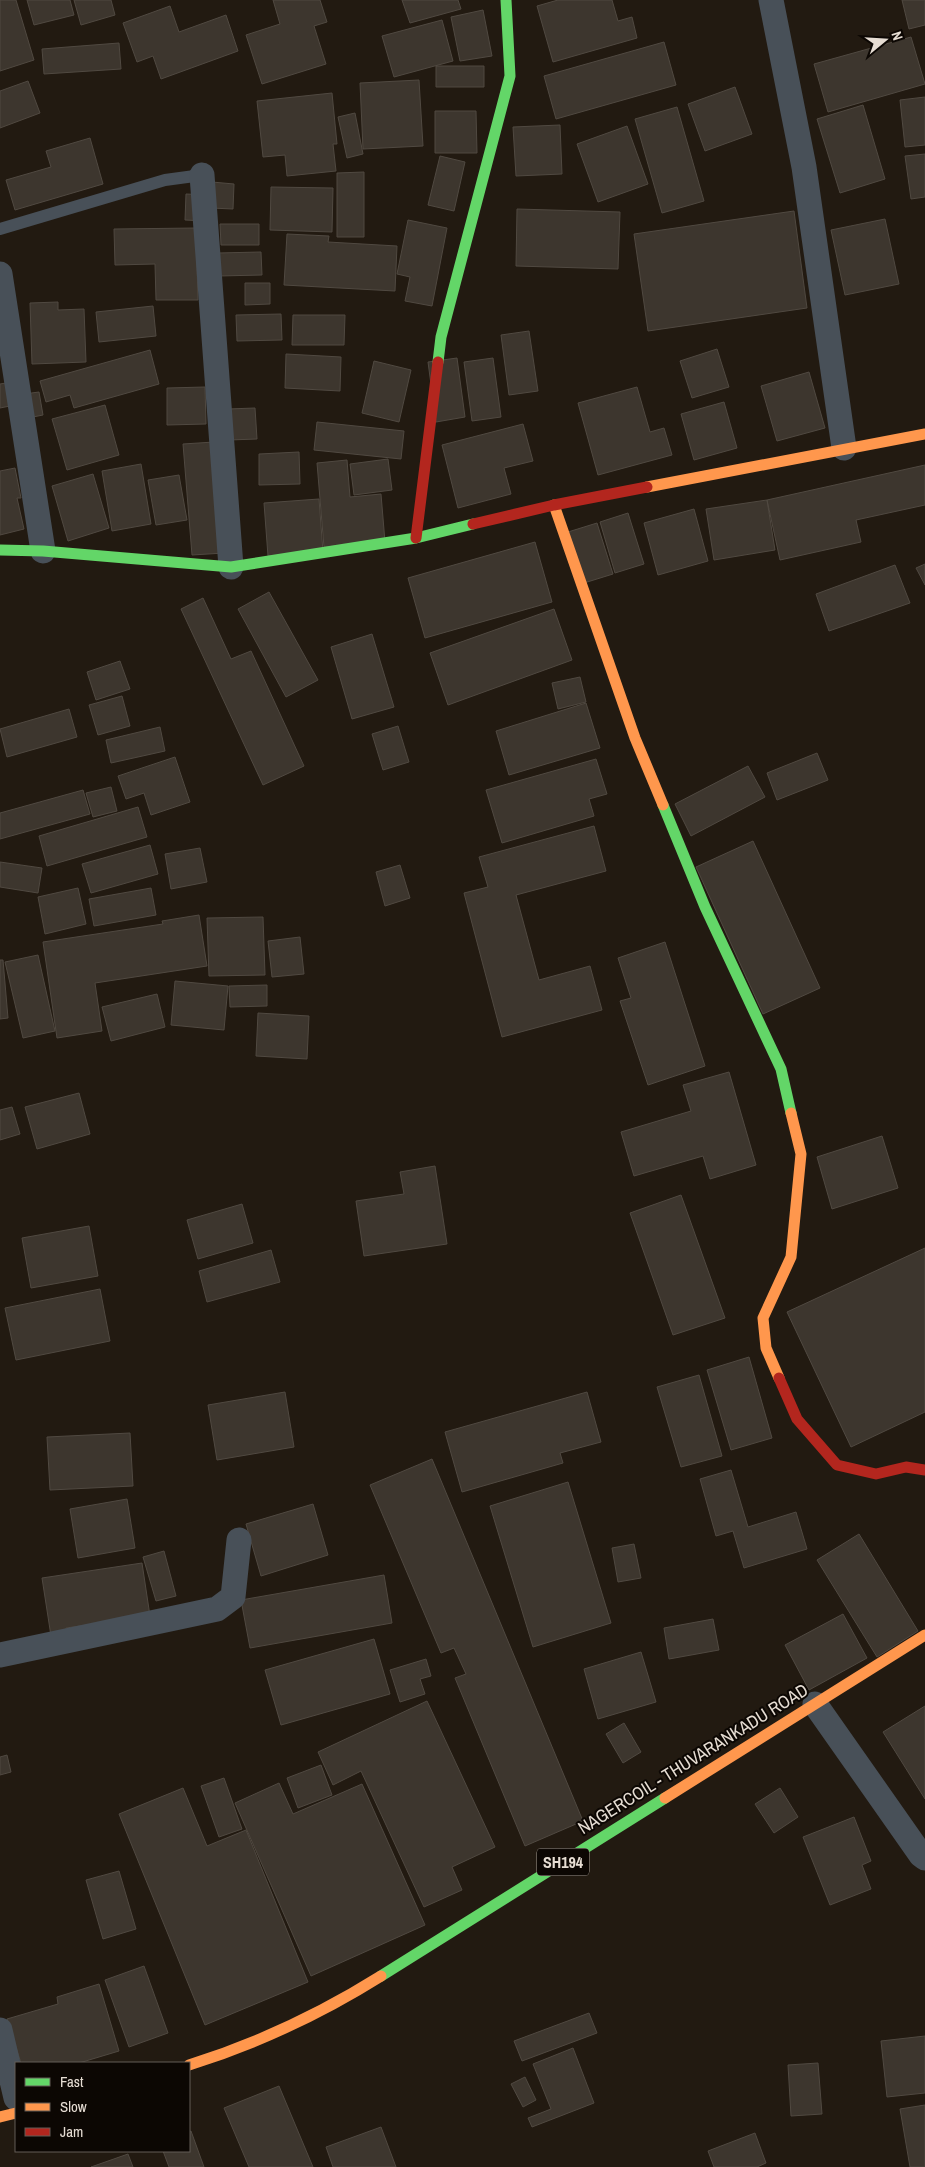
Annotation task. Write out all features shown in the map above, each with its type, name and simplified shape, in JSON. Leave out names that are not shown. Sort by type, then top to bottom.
[{"type":"street","points":[[416,538],[441,337],[510,76],[506,0]]},
{"type":"street","points":[[771,0],[804,167],[844,448]]},
{"type":"street","points":[[202,176],[231,567]]},
{"type":"street","points":[[0,274],[43,551]]},
{"type":"street","points":[[0,550],[43,551],[231,567],[416,538],[554,505],[925,434]]},
{"type":"street","points":[[554,505],[635,738],[705,907],[781,1069],[801,1154],[791,1257],[763,1318],[766,1348],[797,1419],[837,1465],[876,1474],[906,1467],[925,1470]]},
{"type":"street","points":[[0,1655],[217,1609],[233,1597],[239,1540]]},
{"type":"street","name":"NAGERCOIL - THUVARANKADU ROAD","points":[[190,2065],[239,2049],[351,1995],[925,1636]]},
{"type":"street","points":[[815,1704],[921,1855],[925,1858]]},
{"type":"street","points":[[0,2030],[15,2094]]},
{"type":"street","points":[[0,2117],[15,2113]]},
{"type":"lane","points":[[0,229],[165,180],[202,176]]},
{"type":"building","points":[[0,0],[16,0],[34,60],[0,71]]},
{"type":"building","points":[[27,0],[70,0],[74,15],[34,25]]},
{"type":"building","points":[[74,0],[111,0],[115,15],[81,25]]},
{"type":"building","points":[[273,0],[320,0],[327,22],[314,26],[326,64],[262,84],[246,35],[280,24]]},
{"type":"building","points":[[402,0],[458,0],[461,9],[410,23]]},
{"type":"building","points":[[558,0],[612,0],[618,21],[632,17],[637,38],[553,62],[537,6]]},
{"type":"building","points":[[902,0],[925,0],[925,25],[909,29]]},
{"type":"building","points":[[170,6],[179,32],[226,15],[238,51],[161,79],[153,56],[137,62],[123,23]]},
{"type":"building","points":[[483,10],[492,56],[460,61],[451,17]]},
{"type":"building","points":[[442,20],[453,61],[394,77],[382,36]]},
{"type":"building","points":[[911,37],[925,84],[828,112],[814,64]]},
{"type":"building","points":[[664,42],[676,85],[556,119],[544,76]]},
{"type":"building","points":[[119,43],[121,69],[44,74],[42,49]]},
{"type":"building","points":[[436,66],[484,66],[484,87],[436,87]]},
{"type":"building","points":[[419,80],[423,146],[363,149],[360,83]]},
{"type":"building","points":[[28,81],[40,113],[0,128],[0,91]]},
{"type":"building","points":[[735,87],[752,134],[705,151],[688,104]]},
{"type":"building","points":[[332,93],[337,144],[333,144],[336,171],[287,176],[285,155],[263,157],[257,101]]},
{"type":"building","points":[[925,97],[925,145],[905,147],[900,100]]},
{"type":"building","points":[[863,105],[885,179],[840,193],[817,119]]},
{"type":"building","points":[[677,107],[704,201],[662,213],[635,119]]},
{"type":"building","points":[[435,111],[476,111],[477,153],[435,153]]},
{"type":"building","points":[[355,113],[363,154],[347,158],[338,117]]},
{"type":"building","points":[[560,125],[562,174],[516,176],[513,127]]},
{"type":"building","points":[[627,126],[648,184],[598,202],[577,144]]},
{"type":"building","points":[[90,138],[103,184],[15,210],[6,180],[51,167],[46,151]]},
{"type":"building","points":[[925,154],[925,197],[911,199],[905,156]]},
{"type":"building","points":[[440,156],[465,162],[454,211],[428,205]]},
{"type":"building","points":[[364,172],[364,237],[337,237],[337,173]]},
{"type":"building","points":[[212,182],[234,184],[233,209],[211,208]]},
{"type":"building","points":[[271,187],[333,188],[332,232],[270,230]]},
{"type":"building","points":[[186,194],[209,195],[207,221],[185,220]]},
{"type":"building","points":[[517,209],[620,212],[618,269],[516,266]]},
{"type":"building","points":[[794,211],[807,308],[648,331],[634,234]]},
{"type":"building","points":[[885,219],[899,284],[845,295],[831,230]]},
{"type":"building","points":[[408,220],[447,228],[432,306],[405,301],[410,277],[397,274]]},
{"type":"building","points":[[220,224],[259,224],[259,245],[221,245]]},
{"type":"building","points":[[196,228],[198,300],[156,300],[155,264],[115,265],[114,229]]},
{"type":"building","points":[[287,234],[329,236],[328,242],[397,246],[395,291],[284,285]]},
{"type":"building","points":[[261,252],[262,275],[219,276],[218,253]]},
{"type":"building","points":[[245,283],[270,283],[270,304],[245,305]]},
{"type":"building","points":[[58,302],[58,310],[84,309],[86,362],[32,364],[30,303]]},
{"type":"building","points":[[153,306],[156,336],[99,342],[96,312]]},
{"type":"building","points":[[281,314],[282,340],[237,341],[236,315]]},
{"type":"building","points":[[293,315],[345,315],[344,345],[292,345]]},
{"type":"building","points":[[529,331],[538,391],[509,395],[501,335]]},
{"type":"building","points":[[717,349],[729,387],[692,398],[680,361]]},
{"type":"building","points":[[150,350],[159,384],[74,408],[70,395],[46,402],[40,381]]},
{"type":"building","points":[[286,354],[341,357],[340,391],[285,388]]},
{"type":"building","points":[[457,358],[465,417],[436,422],[428,362]]},
{"type":"building","points":[[493,358],[501,417],[472,421],[464,362]]},
{"type":"building","points":[[374,361],[411,370],[399,422],[362,413]]},
{"type":"building","points":[[809,372],[825,428],[777,441],[761,386]]},
{"type":"building","points":[[6,383],[10,406],[0,408],[0,384]]},
{"type":"building","points":[[205,387],[206,424],[167,425],[167,388]]},
{"type":"building","points":[[637,387],[650,432],[664,428],[672,455],[598,475],[578,403]]},
{"type":"building","points":[[39,392],[43,415],[28,418],[24,394]]},
{"type":"building","points":[[724,402],[737,448],[694,460],[681,414]]},
{"type":"building","points":[[105,405],[119,455],[67,470],[52,419]]},
{"type":"building","points":[[255,408],[257,439],[229,440],[228,409]]},
{"type":"building","points":[[317,422],[404,431],[401,459],[314,450]]},
{"type":"building","points":[[523,424],[533,461],[504,468],[511,494],[458,508],[442,445]]},
{"type":"building","points":[[214,442],[224,553],[192,555],[183,444]]},
{"type":"building","points":[[299,452],[300,484],[259,485],[259,454]]},
{"type":"building","points":[[388,459],[392,490],[354,495],[350,464]]},
{"type":"building","points":[[347,460],[350,497],[381,494],[385,542],[324,547],[317,463]]},
{"type":"building","points":[[141,464],[151,524],[112,531],[102,471]]},
{"type":"building","points":[[925,465],[925,505],[856,520],[861,542],[780,560],[767,500]]},
{"type":"building","points":[[15,468],[21,498],[17,498],[24,529],[0,535],[0,471]]},
{"type":"building","points":[[93,474],[109,528],[68,541],[52,486]]},
{"type":"building","points":[[179,475],[187,520],[156,525],[148,480]]},
{"type":"building","points":[[319,499],[323,552],[268,556],[264,503]]},
{"type":"building","points":[[767,500],[775,550],[714,560],[706,509]]},
{"type":"building","points":[[694,509],[708,561],[658,575],[644,523]]},
{"type":"building","points":[[628,513],[644,564],[615,573],[600,522]]},
{"type":"building","points":[[597,523],[613,574],[584,583],[568,532]]},
{"type":"building","points":[[535,542],[552,602],[425,638],[408,578]]},
{"type":"building","points":[[925,564],[925,585],[916,568]]},
{"type":"building","points":[[895,565],[910,603],[829,631],[816,594]]},
{"type":"building","points":[[269,592],[318,680],[286,697],[238,609]]},
{"type":"building","points":[[203,598],[231,659],[251,651],[304,766],[263,785],[181,609]]},
{"type":"building","points":[[554,609],[572,660],[448,705],[430,653]]},
{"type":"building","points":[[372,634],[394,707],[352,719],[331,647]]},
{"type":"building","points":[[120,661],[130,689],[96,700],[87,672]]},
{"type":"building","points":[[580,677],[586,702],[558,709],[552,683]]},
{"type":"building","points":[[122,696],[130,726],[98,735],[89,705]]},
{"type":"building","points":[[586,703],[600,748],[509,775],[496,731]]},
{"type":"building","points":[[69,709],[77,737],[7,757],[0,729]]},
{"type":"building","points":[[398,726],[409,762],[383,770],[372,734]]},
{"type":"building","points":[[160,727],[165,751],[111,763],[106,740]]},
{"type":"building","points":[[817,753],[828,780],[777,800],[767,773]]},
{"type":"building","points":[[175,757],[190,802],[151,815],[144,793],[126,799],[118,776]]},
{"type":"building","points":[[596,759],[607,794],[589,799],[594,816],[502,843],[486,790]]},
{"type":"building","points":[[748,766],[765,797],[691,836],[675,804]]},
{"type":"building","points":[[111,787],[117,811],[93,817],[86,793]]},
{"type":"building","points":[[83,790],[90,814],[0,839],[0,813]]},
{"type":"building","points":[[138,807],[147,837],[47,866],[39,836]]},
{"type":"building","points":[[594,826],[606,871],[516,895],[539,980],[590,966],[602,1010],[502,1037],[464,893],[488,887],[479,857]]},
{"type":"building","points":[[753,841],[820,988],[763,1014],[696,867]]},
{"type":"building","points":[[150,845],[158,874],[91,893],[82,864]]},
{"type":"building","points":[[200,848],[207,882],[171,889],[165,854]]},
{"type":"building","points":[[0,862],[42,868],[38,893],[0,887]]},
{"type":"building","points":[[400,865],[410,898],[385,906],[376,872]]},
{"type":"building","points":[[78,888],[86,924],[45,934],[38,897]]},
{"type":"building","points":[[151,888],[156,915],[94,926],[89,899]]},
{"type":"building","points":[[199,915],[207,966],[95,983],[102,1031],[57,1038],[43,942],[163,924],[162,921]]},
{"type":"building","points":[[263,917],[265,975],[209,976],[207,918]]},
{"type":"building","points":[[300,937],[304,974],[272,977],[268,941]]},
{"type":"building","points":[[665,942],[705,1066],[648,1085],[620,1001],[631,998],[618,958]]},
{"type":"building","points":[[38,955],[55,1031],[23,1038],[5,962]]},
{"type":"building","points":[[0,960],[3,960],[8,1018],[0,1019]]},
{"type":"building","points":[[175,981],[228,986],[224,1030],[171,1025]]},
{"type":"building","points":[[267,985],[267,1006],[230,1007],[229,986]]},
{"type":"building","points":[[157,994],[165,1027],[111,1041],[102,1007]]},
{"type":"building","points":[[258,1013],[309,1016],[307,1059],[256,1056]]},
{"type":"building","points":[[729,1072],[756,1165],[710,1179],[703,1156],[634,1176],[621,1132],[691,1111],[683,1085]]},
{"type":"building","points":[[79,1093],[90,1134],[37,1149],[25,1107]]},
{"type":"building","points":[[12,1107],[20,1134],[0,1140],[0,1110]]},
{"type":"building","points":[[882,1136],[898,1188],[832,1209],[817,1157]]},
{"type":"building","points":[[435,1166],[447,1244],[364,1256],[356,1201],[404,1194],[400,1172]]},
{"type":"building","points":[[681,1195],[725,1318],[673,1335],[630,1213]]},
{"type":"building","points":[[242,1204],[253,1243],[198,1259],[187,1220]]},
{"type":"building","points":[[89,1226],[98,1276],[31,1288],[22,1238]]},
{"type":"building","points":[[925,1248],[925,1412],[851,1447],[787,1312]]},
{"type":"building","points":[[271,1250],[280,1282],[207,1302],[199,1271]]},
{"type":"building","points":[[100,1289],[110,1341],[16,1360],[5,1308]]},
{"type":"building","points":[[749,1357],[772,1438],[731,1450],[707,1370]]},
{"type":"building","points":[[699,1375],[722,1456],[681,1467],[657,1387]]},
{"type":"building","points":[[285,1392],[294,1447],[217,1460],[208,1405]]},
{"type":"building","points":[[587,1392],[601,1442],[560,1453],[563,1463],[462,1492],[445,1432]]},
{"type":"building","points":[[130,1433],[133,1486],[50,1490],[47,1437]]},
{"type":"building","points":[[432,1459],[583,1821],[525,1846],[455,1678],[466,1674],[454,1648],[441,1653],[370,1485]]},
{"type":"building","points":[[731,1470],[748,1527],[796,1512],[807,1549],[744,1568],[733,1531],[716,1536],[700,1479]]},
{"type":"building","points":[[568,1482],[611,1623],[533,1647],[490,1506]]},
{"type":"building","points":[[127,1499],[135,1548],[78,1558],[70,1509]]},
{"type":"building","points":[[313,1504],[328,1555],[261,1576],[246,1524]]},
{"type":"building","points":[[859,1534],[918,1631],[877,1657],[817,1560]]},
{"type":"building","points":[[634,1544],[641,1578],[618,1582],[612,1548]]},
{"type":"building","points":[[164,1551],[176,1596],[156,1601],[143,1557]]},
{"type":"building","points":[[142,1563],[150,1616],[66,1628],[67,1634],[51,1636],[42,1578]]},
{"type":"building","points":[[384,1575],[392,1623],[250,1648],[241,1600]]},
{"type":"building","points":[[843,1614],[867,1658],[809,1690],[785,1645]]},
{"type":"building","points":[[713,1619],[719,1650],[669,1659],[664,1628]]},
{"type":"building","points":[[374,1639],[390,1694],[281,1725],[265,1670]]},
{"type":"building","points":[[641,1652],[656,1702],[598,1719],[584,1669]]},
{"type":"building","points":[[426,1659],[431,1676],[420,1679],[425,1694],[400,1702],[390,1670]]},
{"type":"building","points":[[427,1701],[495,1847],[452,1867],[462,1890],[424,1907],[361,1771],[333,1785],[318,1752]]},
{"type":"building","points":[[925,1706],[925,1799],[883,1732]]},
{"type":"building","points":[[624,1723],[641,1752],[623,1763],[606,1734]]},
{"type":"building","points":[[7,1755],[11,1772],[0,1775],[0,1757]]},
{"type":"building","points":[[321,1765],[332,1795],[298,1808],[287,1778]]},
{"type":"building","points":[[224,1778],[242,1829],[219,1837],[201,1786]]},
{"type":"building","points":[[279,1783],[293,1814],[362,1784],[425,1925],[311,1976],[235,1803]]},
{"type":"building","points":[[183,1788],[207,1846],[246,1830],[308,1982],[205,2025],[119,1814]]},
{"type":"building","points":[[780,1788],[798,1817],[774,1833],[755,1804]]},
{"type":"building","points":[[854,1817],[871,1861],[862,1865],[871,1889],[830,1905],[803,1837]]},
{"type":"building","points":[[119,1871],[136,1929],[103,1939],[86,1880]]},
{"type":"building","points":[[144,1966],[168,2033],[129,2047],[105,1980]]},
{"type":"building","points":[[99,1984],[119,2051],[82,2062],[21,2062],[7,2019],[58,2004],[57,1997]]},
{"type":"building","points":[[589,2013],[597,2033],[522,2061],[514,2041]]},
{"type":"building","points":[[925,2036],[925,2093],[887,2097],[881,2041]]},
{"type":"building","points":[[573,2048],[594,2103],[532,2127],[528,2118],[551,2109],[533,2064]]},
{"type":"building","points":[[818,2063],[822,2114],[791,2116],[788,2065]]},
{"type":"building","points":[[525,2077],[536,2100],[523,2107],[511,2084]]},
{"type":"building","points":[[279,2086],[313,2167],[249,2167],[224,2108]]},
{"type":"building","points":[[925,2105],[925,2167],[910,2167],[900,2109]]},
{"type":"building","points":[[381,2127],[396,2167],[333,2167],[326,2147]]},
{"type":"building","points":[[190,2132],[204,2167],[169,2167],[163,2152],[190,2152]]},
{"type":"building","points":[[755,2133],[766,2163],[757,2167],[714,2167],[708,2151]]},
{"type":"building","points":[[128,2154],[133,2167],[91,2167]]},
{"type":"traffic: fast","points":[[438,362],[441,337],[510,76],[506,0]]},
{"type":"traffic: fast","points":[[0,550],[43,551],[231,567],[416,538],[473,524]]},
{"type":"traffic: fast","points":[[663,805],[705,907],[781,1069],[791,1113]]},
{"type":"traffic: fast","points":[[381,1976],[665,1798]]},
{"type":"traffic: slow","points":[[647,487],[925,434]]},
{"type":"traffic: slow","points":[[554,505],[635,738],[663,805]]},
{"type":"traffic: slow","points":[[779,1378],[766,1348],[763,1318],[791,1257],[801,1154],[791,1113]]},
{"type":"traffic: slow","points":[[665,1798],[925,1635]]},
{"type":"traffic: slow","points":[[190,2065],[264,2037],[312,2015],[381,1976]]},
{"type":"traffic: slow","points":[[0,2117],[15,2113]]},
{"type":"traffic: jam","points":[[416,538],[438,362]]},
{"type":"traffic: jam","points":[[473,524],[554,505],[647,487]]},
{"type":"traffic: jam","points":[[779,1378],[797,1419],[837,1465],[876,1474],[906,1467],[925,1470]]}]
